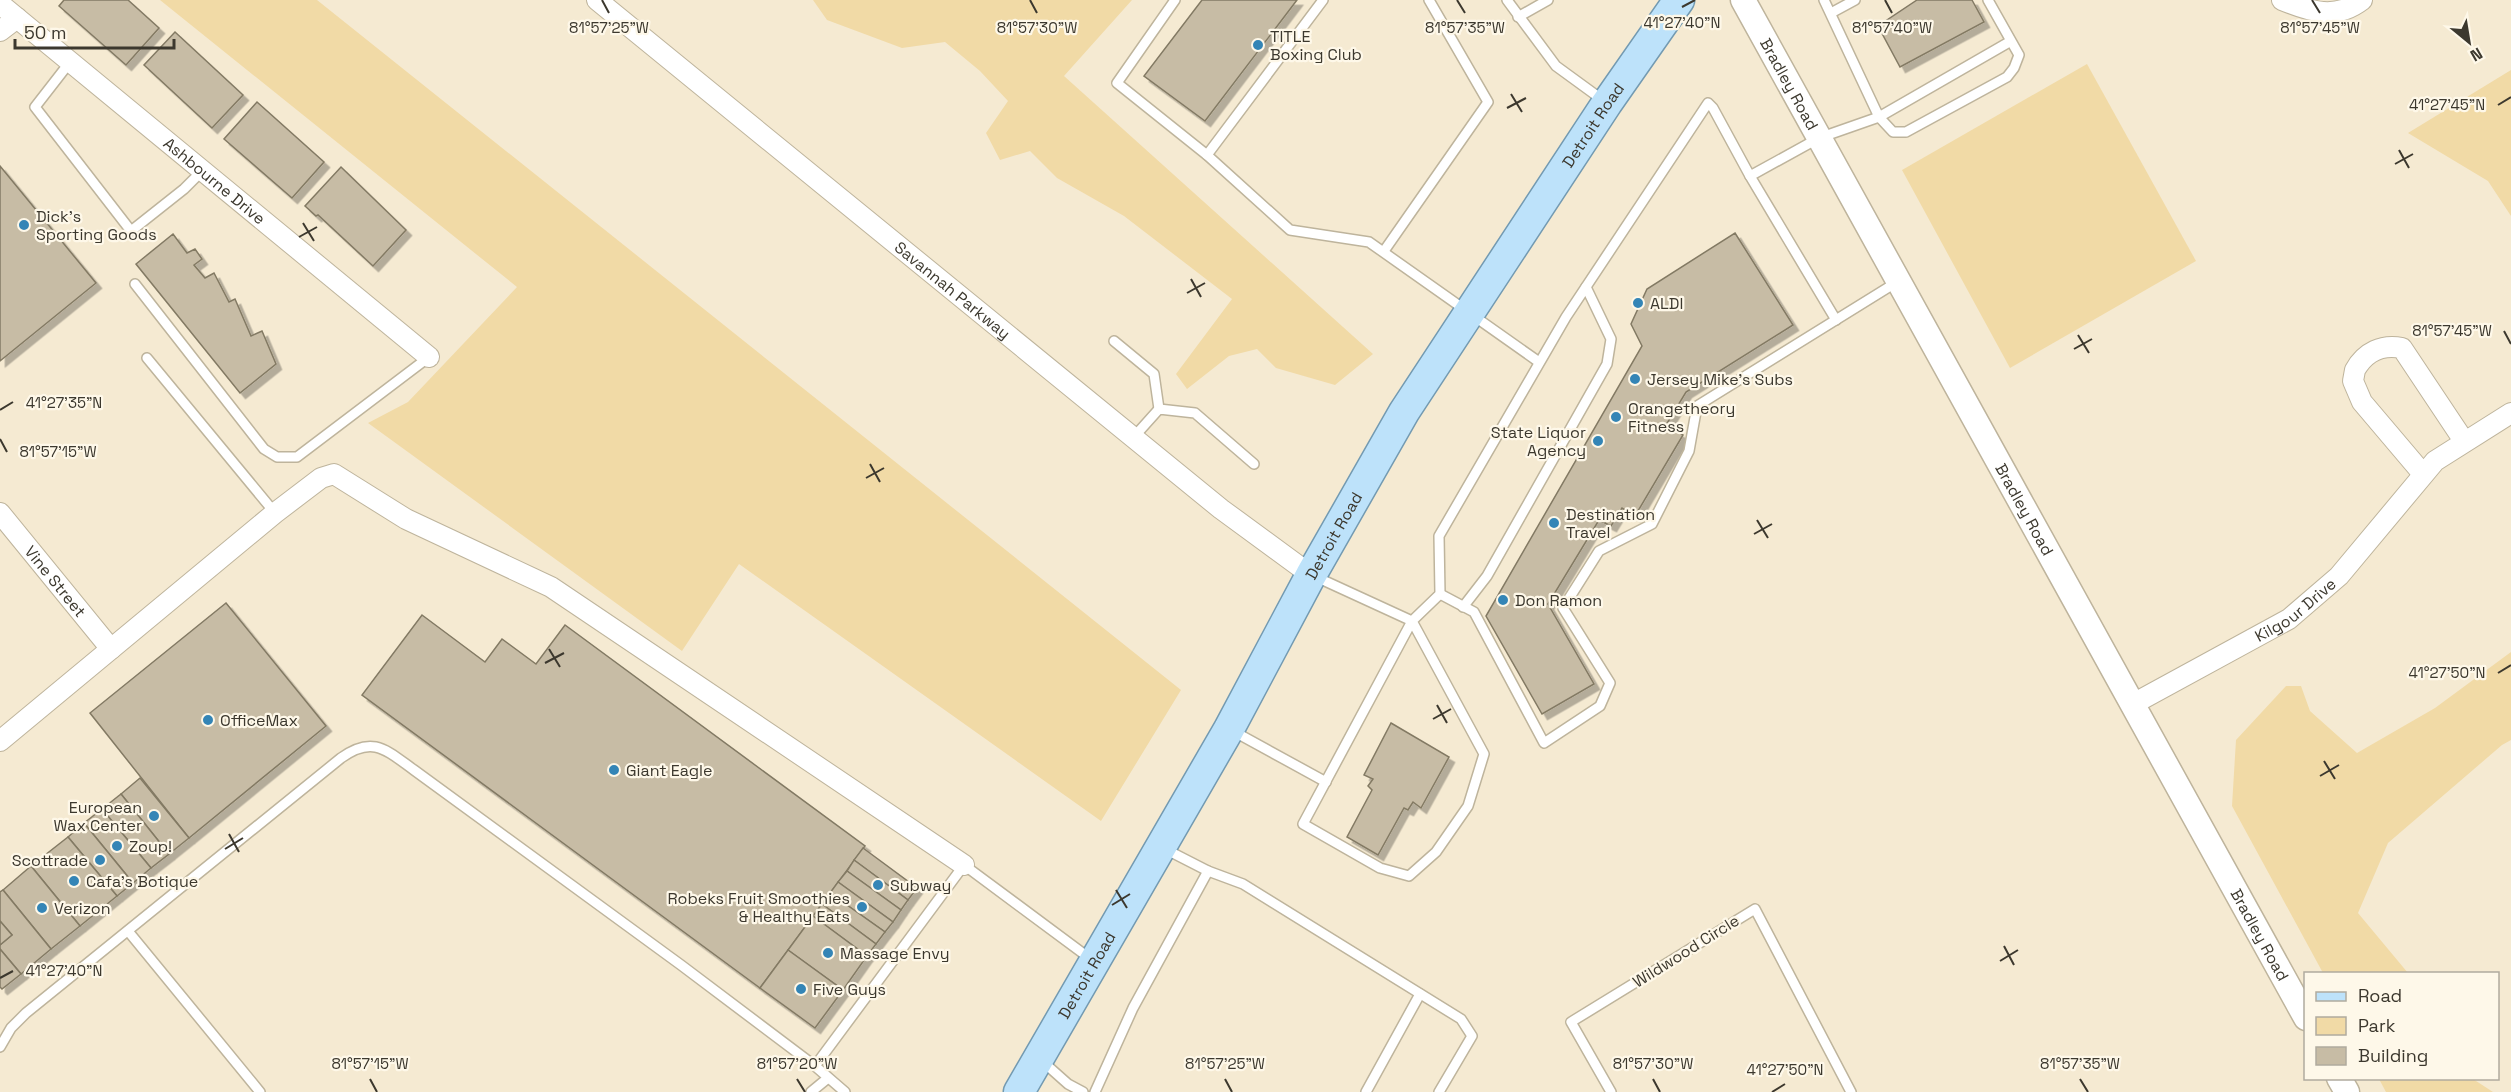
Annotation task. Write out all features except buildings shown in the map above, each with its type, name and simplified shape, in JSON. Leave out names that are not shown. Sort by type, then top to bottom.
[{"type":"main road","name":"Detroit Road","points":[[1018,1092],[1229,729],[1311,575],[1404,412],[1607,103],[1680,0]]},
{"type":"street","name":"Savannah Parkway","points":[[597,0],[1133,438],[1271,548],[1311,575]]},
{"type":"street","name":"Bradley Road","points":[[1743,0],[1897,282],[2304,1013]]},
{"type":"street","points":[[2282,0],[2328,14],[2350,9],[2362,0]]},
{"type":"street","name":"Ashbourne Drive","points":[[0,4],[429,357]]},
{"type":"street","points":[[0,31],[17,18]]},
{"type":"street","points":[[2423,474],[2356,392],[2355,369],[2368,354],[2393,346],[2402,348],[2464,441]]},
{"type":"street","name":"Kilgour Drive","points":[[2133,704],[2289,619],[2306,607],[2339,576],[2435,461],[2511,413]]},
{"type":"street","points":[[0,741],[275,513],[321,478],[340,476],[357,490],[406,519],[551,587],[964,865]]},
{"type":"street","name":"Vine Street","points":[[0,513],[111,649]]},
{"type":"lane","points":[[1175,0],[1117,83],[1207,155],[1290,230],[1369,242],[1539,362]]},
{"type":"lane","points":[[1207,155],[1323,0]]},
{"type":"lane","points":[[1384,251],[1488,102],[1429,0]]},
{"type":"lane","points":[[1507,0],[1556,66],[1607,103]]},
{"type":"lane","points":[[1518,16],[1548,0]]},
{"type":"lane","points":[[1824,0],[1879,117],[1893,132],[1906,132],[2007,76],[2014,68],[2019,55],[1988,0]]},
{"type":"lane","points":[[1831,14],[1856,0]]},
{"type":"lane","points":[[1750,176],[1819,138],[1879,117],[2011,41]]},
{"type":"lane","points":[[70,62],[35,107],[131,231],[184,189],[202,171]]},
{"type":"lane","points":[[1311,575],[1412,621],[1484,754],[1468,806],[1436,852],[1409,876],[1380,868],[1303,824],[1412,621],[1440,594],[1439,536],[1539,362],[1586,286],[1708,103],[1836,320]]},
{"type":"lane","points":[[1440,594],[1474,612],[1544,743],[1600,706],[1610,683],[1563,608],[1599,550],[1652,524],[1689,451],[1697,406],[1897,282]]},
{"type":"lane","points":[[135,284],[264,449],[277,456],[297,457],[429,357]]},
{"type":"lane","points":[[1463,607],[1487,576],[1607,364],[1611,339],[1586,286]]},
{"type":"lane","points":[[1113,341],[1154,374],[1159,409]]},
{"type":"lane","points":[[147,358],[275,513]]},
{"type":"lane","points":[[1133,438],[1159,409]]},
{"type":"lane","points":[[1159,409],[1195,413],[1254,464]]},
{"type":"lane","points":[[1229,729],[1326,782]]},
{"type":"lane","points":[[0,1047],[18,1020],[341,758],[358,747],[374,746],[383,748],[405,764],[815,1066],[845,1092]]},
{"type":"lane","points":[[1160,846],[1208,871],[1243,884],[1461,1018],[1472,1036],[1439,1092]]},
{"type":"lane","points":[[815,1066],[964,865],[1094,962]]},
{"type":"lane","points":[[1095,1092],[1133,1008],[1208,871]]},
{"type":"lane","name":"Wildwood Circle","points":[[1611,1092],[1571,1022],[1755,909],[1851,1092]]},
{"type":"lane","points":[[128,931],[260,1092]]},
{"type":"lane","points":[[1366,1092],[1420,994]]},
{"type":"lane","points":[[1039,1058],[1064,1081],[1083,1092]]},
{"type":"lane","points":[[811,1092],[828,1078]]},
{"type":"green space","points":[[160,0],[317,0],[1181,690],[1101,821],[739,564],[682,651],[368,423],[408,402],[517,287]]},
{"type":"green space","points":[[813,0],[1132,0],[1064,76],[1373,354],[1335,385],[1276,368],[1257,349],[1229,356],[1187,389],[1176,374],[1232,299],[1124,216],[1057,178],[1030,151],[1000,160],[986,133],[1008,101],[980,71],[945,42],[902,48],[827,20]]},
{"type":"green space","points":[[2087,64],[2196,261],[2010,368],[1902,170]]},
{"type":"green space","points":[[2511,70],[2511,216],[2488,181],[2408,133]]},
{"type":"green space","points":[[2511,652],[2511,740],[2502,745],[2388,843],[2358,913],[2407,972],[2322,972],[2232,806],[2236,740],[2286,686],[2301,686],[2310,711],[2357,753],[2435,708]]},
{"type":"green space","points":[[2380,1080],[2475,1080],[2493,1092],[2386,1092]]},
{"type":"place","name":"TITLE Boxing Club","points":[[1258,45]]},
{"type":"place","name":"Dick's Sporting Goods","points":[[24,225]]},
{"type":"place","name":"ALDI","points":[[1638,303]]},
{"type":"place","name":"Jersey Mike's Subs","points":[[1635,379]]},
{"type":"place","name":"Orangetheory Fitness","points":[[1616,417]]},
{"type":"place","name":"State Liquor Agency","points":[[1598,441]]},
{"type":"place","name":"Destination Travel","points":[[1554,523]]},
{"type":"place","name":"Don Ramon","points":[[1503,600]]},
{"type":"place","name":"OfficeMax","points":[[208,720]]},
{"type":"place","name":"Giant Eagle","points":[[614,770]]},
{"type":"place","name":"European Wax Center","points":[[154,816]]},
{"type":"place","name":"Zoup!","points":[[117,846]]},
{"type":"place","name":"Scottrade","points":[[100,860]]},
{"type":"place","name":"Cafa's Botique","points":[[74,881]]},
{"type":"place","name":"Subway","points":[[878,885]]},
{"type":"place","name":"Robeks Fruit Smoothies & Healthy Eats","points":[[862,907]]},
{"type":"place","name":"Verizon","points":[[42,908]]},
{"type":"place","name":"Massage Envy","points":[[828,953]]},
{"type":"place","name":"Five Guys","points":[[801,989]]}]
